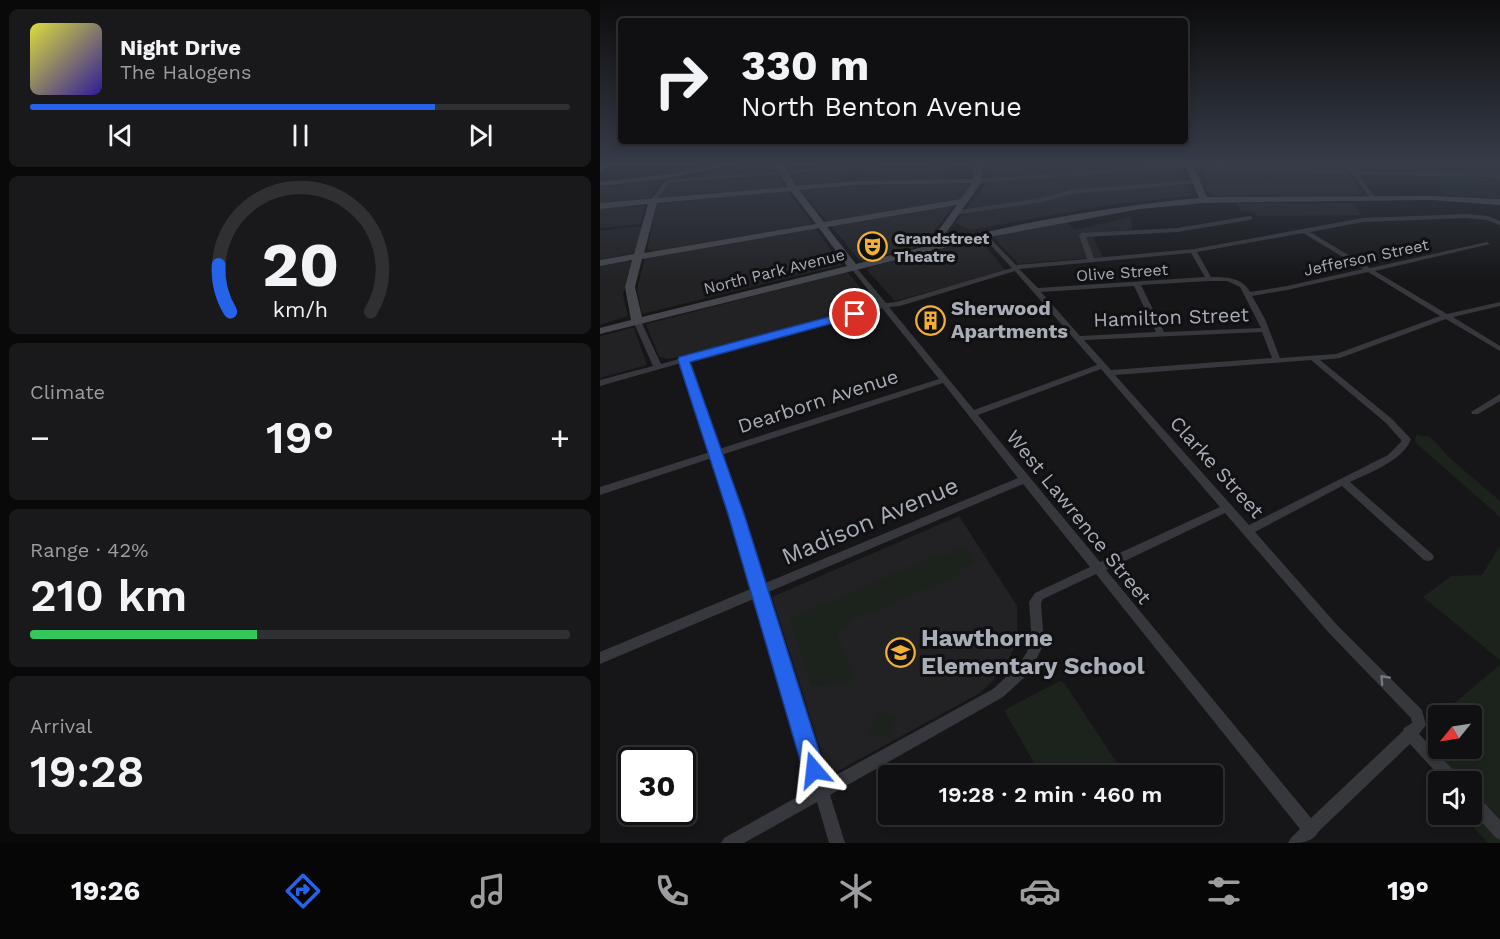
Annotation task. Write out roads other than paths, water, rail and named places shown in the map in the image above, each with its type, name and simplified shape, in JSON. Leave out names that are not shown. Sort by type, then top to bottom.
[{"type":"street","points":[[600,206],[628,203]]},
{"type":"street","points":[[652,203],[630,288],[638,321],[658,367]]},
{"type":"street","name":"West Lawrence Street","points":[[805,203],[853,267],[1311,831]]},
{"type":"street","points":[[600,263],[951,203]]},
{"type":"street","points":[[931,248],[963,203]]},
{"type":"street","points":[[954,213],[1020,203]]},
{"type":"street","name":"North Park Avenue","points":[[600,331],[984,236],[1121,208],[1169,203]]},
{"type":"street","points":[[600,383],[884,305],[897,304],[1015,268],[1193,251],[1363,220],[1480,217],[1500,223]]},
{"type":"street","points":[[1091,260],[1082,235],[1177,230],[1250,218]]},
{"type":"street","points":[[1306,232],[1500,349]]},
{"type":"street","name":"Clarke Street","points":[[984,236],[1036,291],[1333,629],[1417,715],[1414,729],[1446,771]]},
{"type":"street","name":"Jefferson Street","points":[[1249,294],[1369,271],[1487,244]]},
{"type":"street","points":[[1193,251],[1209,279]]},
{"type":"street","name":"Olive Street","points":[[1036,291],[1209,279],[1236,281],[1249,294]]},
{"type":"street","points":[[1137,284],[1161,334]]},
{"type":"street","points":[[1249,294],[1277,360]]},
{"type":"street","points":[[972,414],[1105,369],[1337,356],[1446,317],[1500,304]]},
{"type":"street","name":"Hamilton Street","points":[[1077,338],[1265,330]]},
{"type":"street","points":[[1247,531],[1391,457],[1406,443],[1406,439],[1389,421],[1314,358]]},
{"type":"street","points":[[684,360],[760,591],[837,843]]},
{"type":"street","name":"Dearborn Avenue","points":[[600,491],[945,380]]},
{"type":"street","points":[[1475,412],[1500,397]]},
{"type":"street","name":"Madison Avenue","points":[[600,658],[1025,479]]},
{"type":"street","points":[[1344,482],[1428,557]]},
{"type":"street","points":[[729,843],[998,693],[1024,669],[1038,644],[1035,602],[1039,596],[1226,508]]},
{"type":"street","points":[[1296,843],[1414,729]]},
{"type":"street","points":[[1482,811],[1500,832]]},
{"type":"place","name":"Grandstreet Theatre","points":[[873,247]]},
{"type":"place","name":"Sherwood Apartments","points":[[930,320]]},
{"type":"place","name":"Hawthorne Elementary School","points":[[900,652]]}]
